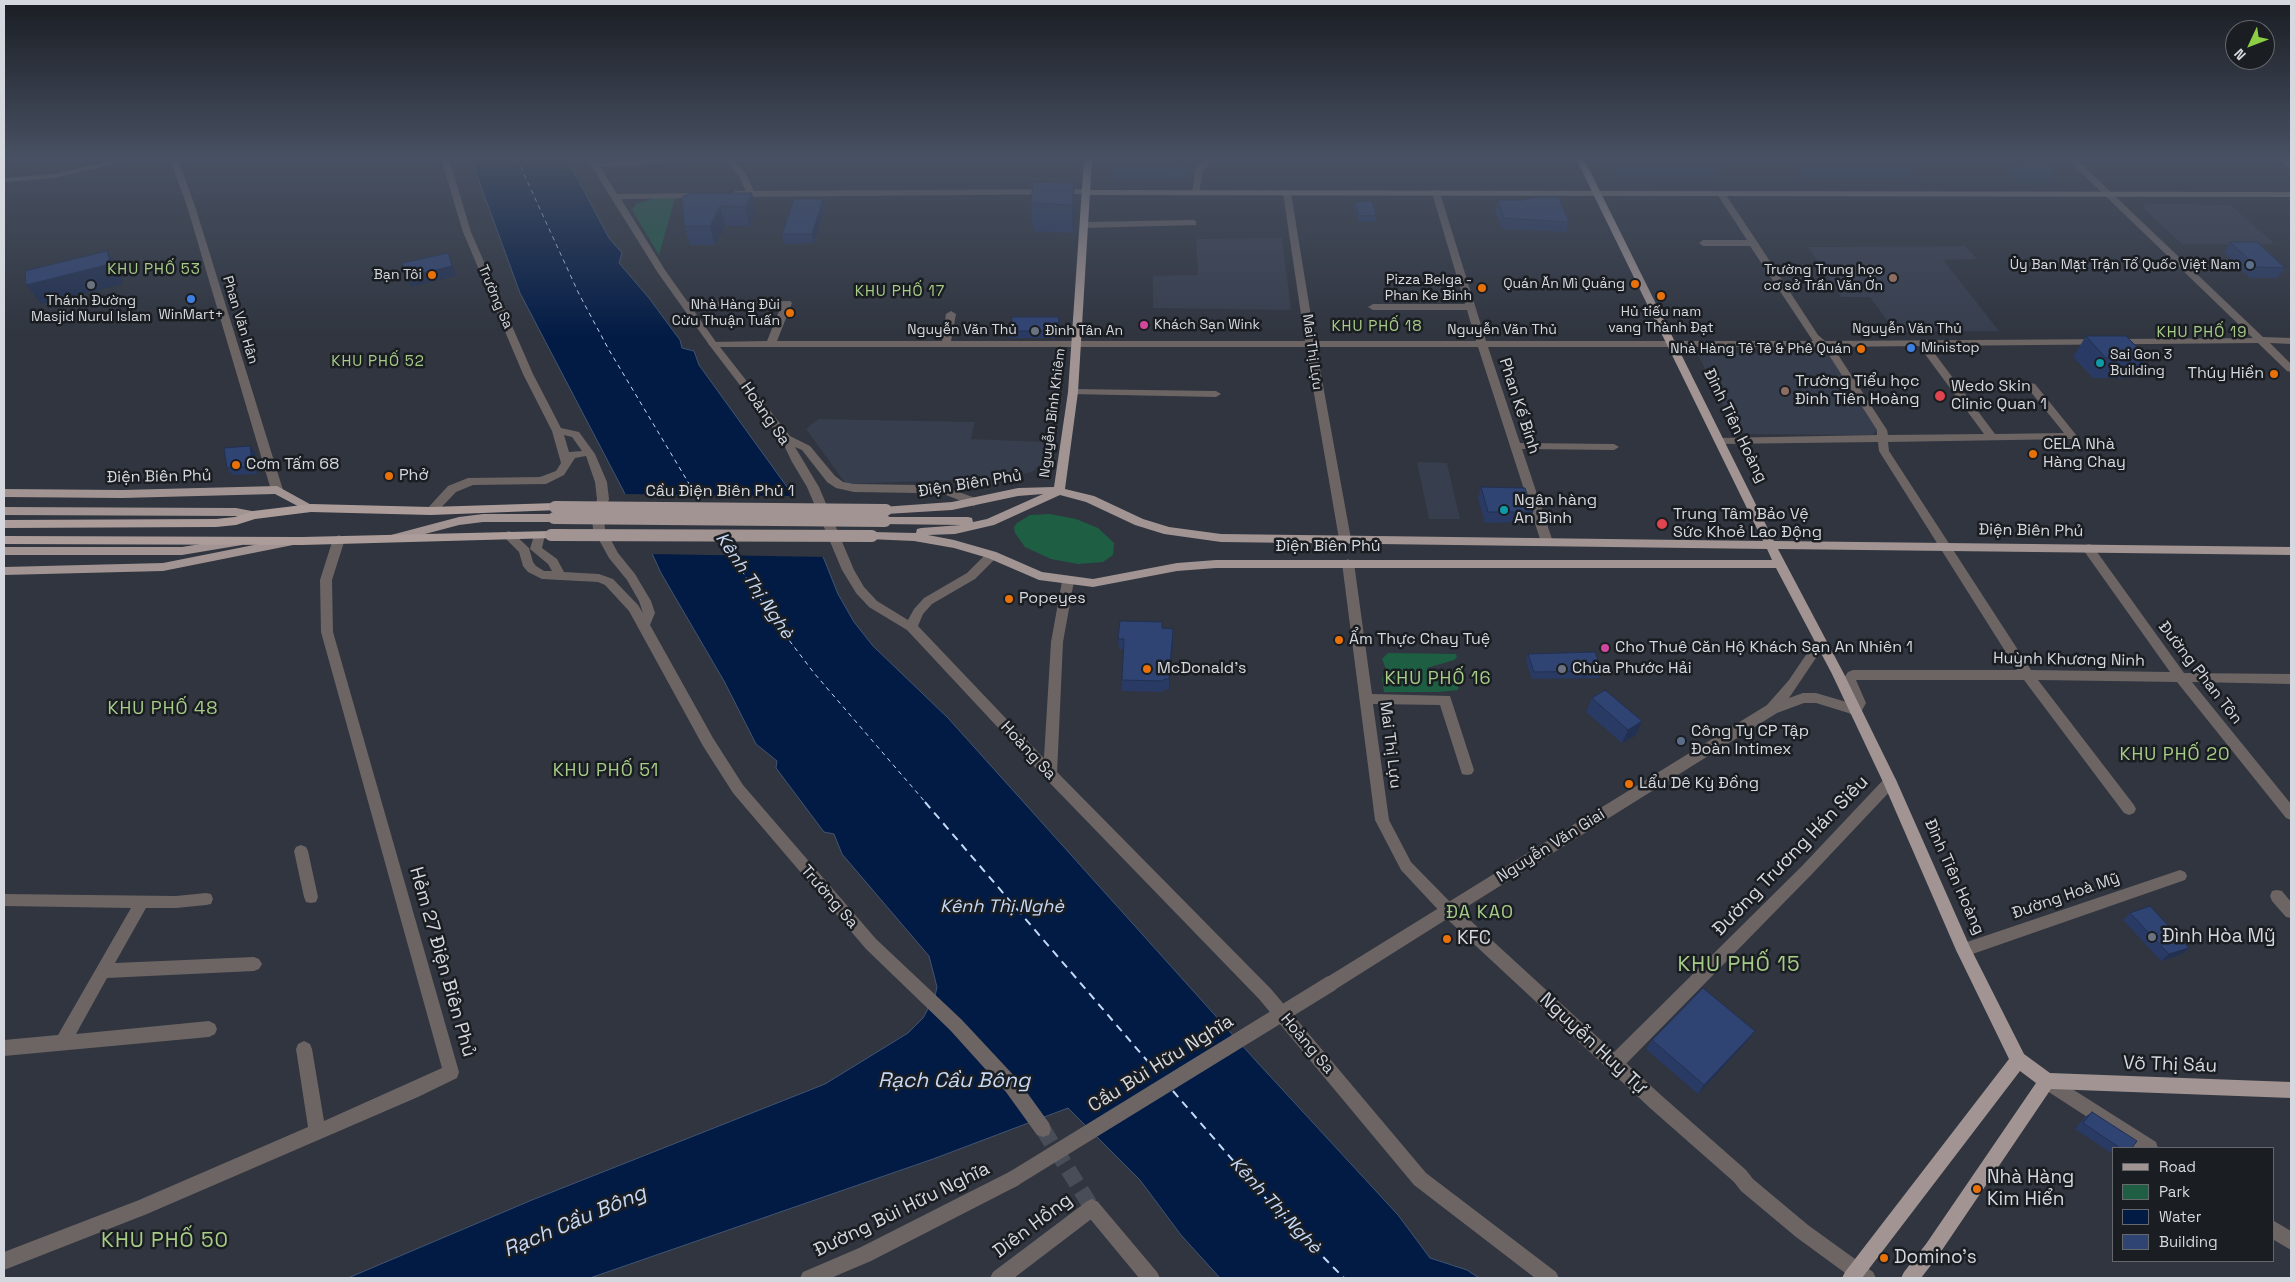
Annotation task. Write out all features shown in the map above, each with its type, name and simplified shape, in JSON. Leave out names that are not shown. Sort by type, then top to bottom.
[{"type":"highway","name":"Điện Biên Phủ","points":[[4,524],[216,523],[311,508],[555,513]]},
{"type":"highway","points":[[4,540],[297,540],[545,535]]},
{"type":"main road","name":"Nguyễn Bỉnh Khiêm","points":[[1059,491],[1073,392],[1084,219]]},
{"type":"main road","name":"Đinh Tiên Hoàng","points":[[1610,219],[1890,782],[1964,950],[2018,1060],[2047,1081]]},
{"type":"main road","name":"Điện Biên Phủ","points":[[4,494],[122,494],[277,490],[311,508]]},
{"type":"main road","name":"Điện Biên Phủ","points":[[883,527],[930,508],[974,502],[1018,492],[1059,491]]},
{"type":"main road","name":"Ðiện Biên Phủ","points":[[1059,491],[1090,498],[1153,527],[1183,534],[1221,538],[1770,544]]},
{"type":"main road","points":[[545,535],[883,527],[990,522],[1059,491]]},
{"type":"main road","name":"Điện Biên Phủ","points":[[4,512],[236,512],[252,516]]},
{"type":"main road","points":[[395,538],[436,526],[467,520],[555,513],[883,527]]},
{"type":"main road","name":"Ðiện Biên Phủ","points":[[883,527],[992,555],[1033,574],[1068,581],[1105,582],[1158,570],[1196,565],[1348,563],[1725,566],[1780,564]]},
{"type":"main road","points":[[4,551],[182,551],[247,540]]},
{"type":"main road","points":[[4,571],[163,567],[297,540]]},
{"type":"main road","points":[[1714,544],[1725,554],[1727,561],[1725,566]]},
{"type":"main road","name":"Điện Biên Phủ","points":[[1770,544],[2291,551]]},
{"type":"main road","points":[[1858,1276],[2018,1060]]},
{"type":"main road","points":[[1910,1278],[2047,1081]]},
{"type":"main road","name":"Võ Thị Sáu","points":[[2047,1081],[2291,1090]]},
{"type":"street","name":"Phan Văn Hân","points":[[196,219],[277,490]]},
{"type":"street","name":"Trường Sa","points":[[463,219],[492,294],[528,374],[557,431],[567,464]]},
{"type":"street","name":"Hoàng Sa","points":[[629,219],[661,270],[713,344],[786,438],[797,462],[813,487],[848,570],[860,590],[873,604],[911,627],[1050,774],[1265,994],[1420,1179],[1550,1278]]},
{"type":"street","name":"Mai Thị Lựu","points":[[1291,219],[1319,398],[1345,539]]},
{"type":"street","name":"Phan Kế Bính","points":[[1444,219],[1482,344],[1547,542]]},
{"type":"street","points":[[1738,219],[1814,337],[1831,350],[1882,430],[1881,438],[1884,451],[2027,675],[2129,810]]},
{"type":"street","points":[[2134,219],[2291,369]]},
{"type":"street","points":[[1084,224],[1193,223]]},
{"type":"street","points":[[1704,243],[1754,243]]},
{"type":"street","points":[[687,306],[787,303],[771,343]]},
{"type":"street","points":[[1373,307],[1471,307]]},
{"type":"street","points":[[946,344],[951,314]]},
{"type":"street","name":"Nguyễn Văn Thủ","points":[[713,344],[1823,344],[2291,341]]},
{"type":"street","points":[[1922,343],[1991,436]]},
{"type":"street","points":[[1720,441],[2072,436],[2031,386]]},
{"type":"street","points":[[1073,392],[1216,394]]},
{"type":"street","name":"Trường Sa","points":[[557,431],[594,467]]},
{"type":"street","name":"Trường Sa","points":[[557,431],[576,434],[590,454],[601,482],[603,499],[598,517],[599,529],[613,556],[631,577],[645,601],[649,613],[647,632],[708,742],[738,789],[870,944],[956,1025],[1012,1086],[1043,1129]]},
{"type":"street","points":[[786,438],[806,448],[831,479],[840,485],[854,488],[920,489],[948,492],[974,502]]},
{"type":"street","points":[[1516,446],[1614,447]]},
{"type":"street","points":[[431,511],[452,489],[472,481],[542,481],[560,473],[572,455],[582,454]]},
{"type":"street","points":[[508,535],[525,551],[527,563],[532,569],[542,575],[599,578],[609,582],[634,608],[647,632]]},
{"type":"street","points":[[545,535],[536,549],[553,562],[560,576]]},
{"type":"street","name":"Hẻm 27 Điện Biên Phủ","points":[[4,1261],[141,1208],[412,1091],[451,1072],[327,632],[326,580],[339,539]]},
{"type":"street","name":"Đường Phan Tôn","points":[[2088,548],[2180,677],[2291,814]]},
{"type":"street","points":[[911,627],[918,612],[928,601],[971,576],[992,555]]},
{"type":"street","name":"Mai Thị Lựu","points":[[1348,563],[1382,820],[1406,866],[1448,910]]},
{"type":"street","points":[[1050,774],[1057,642],[1068,581]]},
{"type":"street","name":"Nguyễn Văn Giai","points":[[1772,709],[1794,683],[1820,643]]},
{"type":"street","name":"Huỳnh Khương Ninh","points":[[1849,679],[1853,675],[2027,675],[2291,679]]},
{"type":"street","name":"Đinh Tiên Hoàng","points":[[1849,679],[1859,703],[1855,710]]},
{"type":"street","name":"Nguyễn Văn Giai","points":[[1330,984],[1772,709],[1803,698],[1816,698],[1855,710]]},
{"type":"street","points":[[1366,700],[1445,700],[1467,770]]},
{"type":"street","name":"Đường Trương Hán Siêu","points":[[1615,1063],[1807,870],[1890,782]]},
{"type":"street","points":[[300,851],[311,896]]},
{"type":"street","name":"Đường Hoà Mỹ","points":[[1964,950],[2180,876]]},
{"type":"street","points":[[2277,896],[2291,912]]},
{"type":"street","points":[[4,900],[176,902],[206,899]]},
{"type":"street","points":[[62,1043],[142,902]]},
{"type":"street","name":"Nguyễn Huy Tự","points":[[1448,910],[1740,1176],[1747,1185],[1858,1276]]},
{"type":"street","points":[[103,972],[254,964]]},
{"type":"street","name":"Cầu Bùi Hữu Nghĩa","points":[[1012,1179],[1330,984]]},
{"type":"street","points":[[4,1048],[209,1029]]},
{"type":"street","points":[[304,1049],[316,1132]]},
{"type":"street","points":[[2047,1081],[2148,1147]]},
{"type":"street","name":"Đường Bùi Hữu Nghĩa","points":[[810,1278],[865,1255],[1012,1179]]},
{"type":"street","name":"Diên Hồng","points":[[999,1278],[1092,1208],[1151,1278]]},
{"type":"street","points":[[2275,1231],[2291,1241]]},
{"type":"shaded area","points":[[2155,219],[2246,219],[2275,244],[2182,244]]},
{"type":"shaded area","points":[[1282,238],[1291,310],[1153,308],[1153,276],[1198,275],[1196,239]]},
{"type":"shaded area","name":"Trường Trung học cơ sở Trần Văn Ơn","points":[[1965,246],[1977,259],[1943,260],[1999,331],[1896,332],[1870,297],[1841,297],[1808,247]]},
{"type":"shaded area","name":"Trường Tiểu học Đinh Tiên Hoàng","points":[[1828,352],[1878,430],[1872,435],[1747,434],[1735,429],[1697,353]]},
{"type":"shaded area","points":[[818,419],[975,422],[971,439],[1048,442],[1046,459],[1032,472],[1004,478],[846,484],[806,429]]},
{"type":"shaded area","points":[[1417,462],[1447,463],[1460,519],[1429,519]]},
{"type":"green space","points":[[637,219],[669,219],[659,255]]},
{"type":"green space","points":[[1050,514],[1076,519],[1098,528],[1114,543],[1113,555],[1103,562],[1078,564],[1051,559],[1025,547],[1015,533],[1014,527],[1017,523],[1030,515]]},
{"type":"green space","points":[[1388,653],[1456,654],[1457,657],[1454,660],[1427,668],[1431,671],[1459,678],[1458,690],[1384,692],[1382,679],[1386,669],[1382,659]]},
{"type":"water","name":"Kênh Thị Nghè","points":[[493,219],[599,219],[609,238],[622,253],[619,263],[649,298],[680,340],[682,348],[694,351],[699,365],[790,491],[824,559],[838,594],[854,622],[873,646],[948,718],[1257,1062],[1398,1215],[1430,1258],[1467,1270],[1479,1278],[1220,1278],[1181,1235],[1140,1180],[1068,1108],[933,1159],[590,1278],[348,1278],[532,1200],[825,1084],[908,1033],[923,1018],[935,996],[937,987],[929,956],[842,854],[834,834],[824,832],[776,768],[777,761],[756,744],[724,681],[661,573],[623,490],[520,293]]},
{"type":"pier","points":[[622,494],[795,496],[826,557],[649,554]]},
{"type":"building","points":[[684,219],[714,219],[710,226],[684,226]]},
{"type":"building","points":[[787,219],[817,219],[812,234],[782,234]]},
{"type":"building","points":[[1517,219],[1568,219],[1569,222]]},
{"type":"building","points":[[2230,242],[2257,242],[2285,268],[2257,267]]},
{"type":"building","points":[[107,251],[110,264],[26,285],[25,271]]},
{"type":"building","points":[[448,253],[452,266],[406,277],[402,263]]},
{"type":"building","points":[[1012,317],[1059,317],[1057,331],[1010,331]]},
{"type":"building","points":[[2086,336],[2126,336],[2147,357],[2106,358]]},
{"type":"building","points":[[250,446],[253,467],[227,468],[224,448]]},
{"type":"building","points":[[1481,487],[1525,488],[1533,512],[1488,512]]},
{"type":"building","name":"McDonald's","points":[[1120,621],[1162,622],[1162,628],[1173,629],[1169,679],[1164,679],[1163,681],[1122,680],[1124,639],[1118,639]]},
{"type":"building","points":[[1595,652],[1602,671],[1534,672],[1528,654]]},
{"type":"building","points":[[1605,690],[1642,721],[1628,730],[1592,698]]},
{"type":"building","points":[[2150,906],[2189,948],[2169,954],[2130,913]]},
{"type":"building","points":[[1703,988],[1755,1031],[1704,1085],[1652,1040]]},
{"type":"building","points":[[2092,1112],[2137,1141],[2133,1147],[2119,1147],[2083,1123]]},
{"type":"ferry route","points":[[544,219],[579,294],[609,350],[700,502]]},
{"type":"ferry route","points":[[723,542],[776,623],[814,673],[926,803]]},
{"type":"ferry route","points":[[925,802],[1162,1078]]},
{"type":"ferry route","points":[[1173,1091],[1268,1201],[1344,1278]]},
{"type":"tunnel","points":[[1043,1129],[1092,1208]]},
{"type":"place","name":"Ủy Ban Mặt Trận Tổ Quốc Việt Nam","points":[[2250,265]]},
{"type":"place","name":"Bạn Tôi","points":[[432,275]]},
{"type":"place","name":"Trường Trung học cơ sở Trần Văn Ơn","points":[[1893,278]]},
{"type":"place","name":"Quán Ăn Mì Quảng","points":[[1635,284]]},
{"type":"place","name":"Thánh Đường Masjid Nurul Islam","points":[[91,285]]},
{"type":"place","name":"Pizza Belga - Phan Ke Binh","points":[[1482,288]]},
{"type":"place","name":"Hủ tiếu nam vang Thành Đạt","points":[[1661,296]]},
{"type":"place","name":"WinMart+","points":[[191,299]]},
{"type":"place","name":"Nhà Hàng Đùi Cừu Thuận Tuấn","points":[[790,313]]},
{"type":"place","name":"Khách Sạn Wink","points":[[1144,325]]},
{"type":"place","name":"Đình Tân An","points":[[1035,331]]},
{"type":"place","name":"Ministop","points":[[1911,348]]},
{"type":"place","name":"Nhà Hàng Tê Tê & Phê Quán","points":[[1861,349]]},
{"type":"place","name":"Sai Gon 3 Building","points":[[2100,363]]},
{"type":"place","name":"Thúy Hiền","points":[[2274,374]]},
{"type":"place","name":"Trường Tiểu học Đinh Tiên Hoàng","points":[[1785,391]]},
{"type":"place","name":"Wedo Skin Clinic Quan 1","points":[[1940,396]]},
{"type":"place","name":"CELA Nhà Hàng Chay","points":[[2033,454]]},
{"type":"place","name":"Cơm Tấm 68","points":[[236,465]]},
{"type":"place","name":"Phở","points":[[389,476]]},
{"type":"place","name":"Ngân hàng An Bình","points":[[1504,510]]},
{"type":"place","name":"Trung Tâm Bảo Vệ Sức Khoẻ Lao Động","points":[[1662,524]]},
{"type":"place","name":"Popeyes","points":[[1009,599]]},
{"type":"place","name":"Ẩm Thực Chay Tuệ","points":[[1339,640]]},
{"type":"place","name":"Cho Thuê Căn Hộ Khách Sạn An Nhiên 1","points":[[1605,648]]},
{"type":"place","name":"McDonald's","points":[[1147,669]]},
{"type":"place","name":"Chùa Phước Hải","points":[[1562,669]]},
{"type":"place","name":"Công Ty CP Tập Đoàn Intimex","points":[[1681,741]]},
{"type":"place","name":"Lẩu Dê Kỳ Đồng","points":[[1629,784]]},
{"type":"place","name":"Đình Hòa Mỹ","points":[[2152,937]]},
{"type":"place","name":"KFC","points":[[1447,939]]},
{"type":"place","name":"Nhà Hàng Kim Hiển","points":[[1977,1189]]},
{"type":"place","name":"Domino's","points":[[1884,1258]]},
{"type":"district","name":"KHU PHỐ 53","points":[[154,270]]},
{"type":"district","name":"KHU PHỐ 17","points":[[900,292]]},
{"type":"district","name":"KHU PHỐ 18","points":[[1377,327]]},
{"type":"district","name":"KHU PHỐ 19","points":[[2202,333]]},
{"type":"district","name":"KHU PHỐ 52","points":[[378,362]]},
{"type":"district","name":"KHU PHỐ 16","points":[[1438,679]]},
{"type":"district","name":"KHU PHỐ 48","points":[[163,709]]},
{"type":"district","name":"KHU PHỐ 20","points":[[2175,755]]},
{"type":"district","name":"KHU PHỐ 51","points":[[606,771]]},
{"type":"district","name":"ĐA KAO","points":[[1480,913]]},
{"type":"district","name":"KHU PHỐ 15","points":[[1739,965]]},
{"type":"district","name":"KHU PHỐ 50","points":[[165,1241]]},
{"type":"water label","name":"Rạch Cầu Bông","points":[[954,1081]]},
{"type":"water label","name":"Rạch Cầu Bông","points":[[575,1222]]}]
